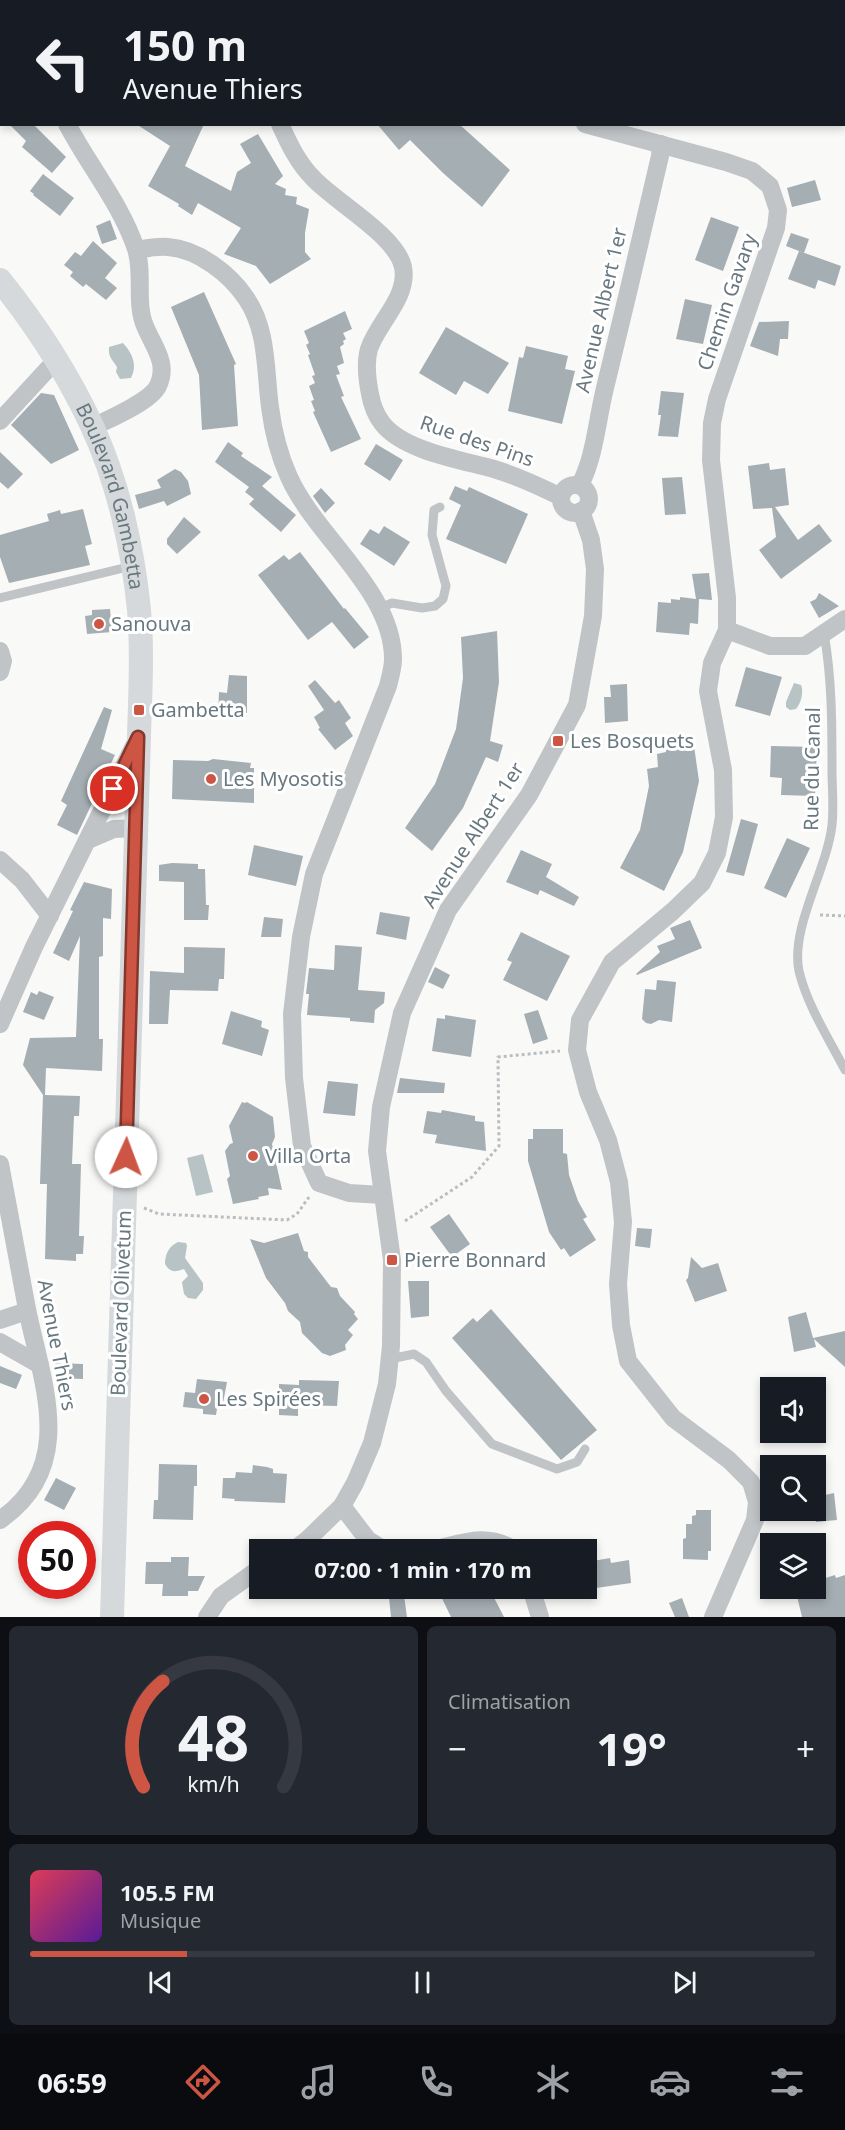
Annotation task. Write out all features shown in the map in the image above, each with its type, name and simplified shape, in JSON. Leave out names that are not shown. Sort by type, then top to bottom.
[{"type":"main road","name":"Boulevard Gambetta","points":[[0,280],[56,360],[93,427],[116,493],[133,566],[139,612],[141,646],[138,737]]},
{"type":"main road","name":"Boulevard Olivetum","points":[[112,1617],[138,737]]},
{"type":"street","points":[[68,126],[119,211],[137,250],[144,326],[161,360],[162,376],[158,387],[149,398],[93,427]]},
{"type":"street","name":"Rue des Pins","points":[[281,126],[299,162],[314,180],[392,245],[403,267],[402,285],[386,318],[373,336],[368,355],[369,390],[374,409],[383,425],[398,437],[418,447],[522,478],[561,497]]},
{"type":"street","name":"Chemin Gavary","points":[[593,126],[753,171],[770,186],[778,210],[776,228],[717,399],[712,423],[711,460],[727,598],[727,630]]},
{"type":"street","points":[[646,126],[661,144]]},
{"type":"street","name":"Avenue Albert 1er","points":[[580,485],[586,474],[590,458],[661,144]]},
{"type":"street","points":[[137,250],[170,247],[187,251],[232,280],[247,299],[259,323],[270,409],[277,442],[288,476],[304,507],[334,543],[380,608],[390,633],[393,660],[388,686],[314,874],[301,937],[292,1014],[294,1078],[302,1146],[319,1183],[349,1193],[382,1195]]},
{"type":"street","points":[[0,421],[56,360]]},
{"type":"street","points":[[580,485],[587,491],[589,500],[585,509],[572,513],[561,504],[561,497],[566,487],[580,485]]},
{"type":"street","name":"Avenue Albert 1er","points":[[308,1539],[342,1506],[355,1483],[372,1443],[387,1384],[390,1359],[392,1260],[377,1151],[381,1107],[402,1013],[448,910],[529,795],[577,705],[593,616],[595,569],[591,540],[581,511]]},
{"type":"street","points":[[713,1617],[755,1520],[757,1502],[751,1482],[729,1460],[673,1418],[628,1361],[621,1325],[618,1284],[623,1222],[619,1182],[608,1140],[588,1092],[577,1050],[580,1020],[612,962],[673,911],[702,883],[717,853],[724,817],[723,770],[708,691],[712,663],[727,630],[770,646],[805,646],[845,619]]},
{"type":"street","points":[[0,651],[3,661],[0,672]]},
{"type":"street","points":[[0,1024],[34,947],[138,737]]},
{"type":"street","points":[[88,840],[114,829],[135,828]]},
{"type":"street","points":[[0,860],[22,880],[50,916]]},
{"type":"street","name":"Avenue Thiers","points":[[0,1164],[27,1311],[49,1413],[45,1454],[40,1471],[30,1491],[15,1510],[0,1520]]},
{"type":"street","points":[[0,1320],[27,1311]]},
{"type":"street","points":[[0,1342],[40,1365]]},
{"type":"street","points":[[342,1506],[367,1539]]},
{"type":"street","points":[[207,1617],[222,1596],[249,1576]]},
{"type":"street","points":[[534,1599],[540,1617]]},
{"type":"lane","points":[[380,608],[392,603],[422,608],[435,606],[443,599],[446,586],[432,527],[434,510],[440,507]]},
{"type":"lane","points":[[0,598],[133,566]]},
{"type":"lane","name":"Rue du Canal","points":[[824,633],[829,663],[831,708],[832,825],[821,871],[798,940],[799,970],[809,999],[845,1070]]},
{"type":"lane","points":[[390,1359],[414,1354],[426,1362],[446,1391],[492,1444],[556,1469],[577,1462],[585,1449]]},
{"type":"path","points":[[817,914],[845,916]]},
{"type":"path","points":[[389,1232],[472,1177],[500,1146],[498,1057],[542,1052]]},
{"type":"path","points":[[140,1206],[159,1214],[287,1220],[297,1214],[319,1183]]},
{"type":"shaded area","points":[[123,343],[131,355],[134,368],[131,378],[120,379],[116,372],[117,367],[110,356],[109,347]]},
{"type":"shaded area","points":[[794,683],[801,685],[801,701],[796,709],[790,710],[786,707],[786,702]]},
{"type":"shaded area","points":[[203,1154],[213,1192],[196,1196],[187,1158]]},
{"type":"shaded area","points":[[178,1242],[186,1243],[185,1258],[203,1283],[203,1290],[196,1299],[188,1298],[184,1294],[182,1282],[188,1276],[184,1269],[173,1271],[165,1264],[168,1251]]},
{"type":"building","points":[[11,126],[35,126],[66,157],[52,173],[22,147],[26,141]]},
{"type":"building","points":[[139,126],[203,126],[185,166],[231,191],[237,172],[251,163],[240,144],[258,134],[283,176],[275,184],[286,189],[285,195],[297,197],[296,204],[309,209],[305,252],[311,259],[270,284],[256,266],[224,254],[241,228],[198,203],[192,215],[178,206],[179,204],[148,186],[170,146]]},
{"type":"building","points":[[379,126],[461,126],[510,170],[482,207],[410,140],[399,150]]},
{"type":"building","points":[[43,174],[74,198],[60,216],[30,191]]},
{"type":"building","points":[[815,180],[821,200],[792,207],[787,188]]},
{"type":"building","points":[[711,217],[739,227],[723,271],[695,260]]},
{"type":"building","points":[[110,220],[117,239],[102,244],[96,226]]},
{"type":"building","points":[[791,233],[809,239],[804,253],[786,246]]},
{"type":"building","points":[[93,241],[117,263],[105,278],[117,288],[106,300],[86,284],[83,287],[70,276],[73,272],[64,265],[75,252],[81,256]]},
{"type":"building","points":[[799,251],[841,266],[835,286],[818,280],[815,289],[788,279]]},
{"type":"building","points":[[204,292],[236,364],[234,365],[238,426],[202,430],[199,375],[171,307]]},
{"type":"building","points":[[685,299],[712,305],[703,344],[676,339]]},
{"type":"building","points":[[345,311],[352,329],[343,333],[346,339],[340,347],[344,363],[337,366],[340,374],[336,375],[344,396],[341,397],[361,439],[331,452],[313,412],[315,411],[311,401],[314,400],[309,386],[315,383],[312,376],[315,375],[306,345],[309,343],[304,331]]},
{"type":"building","points":[[789,321],[788,339],[780,339],[778,356],[750,346],[759,322]]},
{"type":"building","points":[[446,327],[509,363],[488,394],[464,381],[456,395],[419,373]]},
{"type":"building","points":[[526,346],[568,356],[565,369],[575,371],[562,424],[508,411],[519,357],[523,358]]},
{"type":"building","points":[[661,391],[684,393],[678,437],[658,436]]},
{"type":"building","points":[[41,393],[54,395],[79,450],[51,464],[11,425]]},
{"type":"building","points":[[228,442],[243,453],[241,456],[272,477],[262,486],[296,515],[281,532],[249,504],[254,499],[245,492],[249,487],[215,462]]},
{"type":"building","points":[[376,444],[403,460],[390,481],[364,464]]},
{"type":"building","points":[[0,452],[23,474],[8,489],[0,482]]},
{"type":"building","points":[[769,463],[770,470],[785,468],[789,505],[775,507],[798,540],[819,524],[832,541],[781,579],[759,550],[776,537],[772,508],[753,509],[748,466]]},
{"type":"building","points":[[175,469],[181,472],[188,481],[191,494],[167,506],[164,501],[139,509],[135,495],[161,488],[157,480]]},
{"type":"building","points":[[682,477],[686,514],[665,515],[662,478]]},
{"type":"building","points":[[455,486],[467,491],[469,487],[528,514],[506,564],[446,539],[461,505],[449,499]]},
{"type":"building","points":[[321,488],[335,503],[325,513],[313,496]]},
{"type":"building","points":[[83,509],[92,544],[85,546],[90,565],[9,583],[0,557],[0,535],[49,521],[47,514],[60,510],[61,514]]},
{"type":"building","points":[[184,517],[201,532],[177,554],[167,544],[167,539]]},
{"type":"building","points":[[384,526],[410,542],[394,566],[360,544],[370,529],[379,534]]},
{"type":"building","points":[[300,552],[369,637],[354,649],[332,622],[308,640],[258,575],[284,555],[289,560]]},
{"type":"building","points":[[709,573],[712,600],[699,599],[698,624],[690,623],[689,635],[656,632],[658,602],[671,603],[671,599],[680,600],[680,597],[696,599],[692,574]]},
{"type":"building","points":[[819,593],[839,606],[819,618],[810,602],[816,599]]},
{"type":"building","name":"Sanouva","points":[[110,609],[112,632],[87,634],[85,616],[92,615],[92,610]]},
{"type":"building","points":[[497,631],[499,682],[490,741],[503,745],[498,762],[486,757],[463,808],[432,851],[405,828],[435,784],[456,729],[463,678],[461,637]]},
{"type":"building","points":[[746,667],[782,677],[770,716],[735,706]]},
{"type":"building","points":[[229,675],[247,676],[247,713],[243,713],[243,718],[218,717],[219,692],[227,693]]},
{"type":"building","points":[[315,680],[335,703],[339,700],[351,718],[345,723],[353,736],[335,750],[318,729],[320,728],[314,717],[324,710],[308,686]]},
{"type":"building","points":[[627,684],[628,721],[605,723],[604,697],[611,697],[610,685]]},
{"type":"building","points":[[104,707],[112,710],[101,749],[115,755],[77,835],[57,825],[67,805],[61,801]]},
{"type":"building","points":[[693,739],[699,781],[683,852],[664,891],[620,868],[640,830],[649,786],[647,769],[658,767],[657,754],[666,752],[665,743]]},
{"type":"building","points":[[771,746],[817,747],[815,796],[781,795],[782,778],[770,777]]},
{"type":"building","name":"Les Myosotis","points":[[213,759],[251,763],[250,768],[254,768],[254,803],[172,799],[173,760],[208,761]]},
{"type":"building","points":[[741,819],[758,824],[744,876],[726,872]]},
{"type":"building","points":[[787,838],[810,848],[786,898],[764,888]]},
{"type":"building","points":[[254,845],[303,856],[296,886],[248,875]]},
{"type":"building","points":[[521,850],[552,864],[546,877],[579,897],[574,906],[540,890],[538,895],[506,882]]},
{"type":"building","points":[[198,864],[198,869],[205,869],[206,905],[209,905],[208,920],[184,920],[184,882],[159,881],[159,865]]},
{"type":"building","points":[[84,882],[112,889],[111,919],[103,918],[103,956],[99,957],[99,1039],[103,1039],[102,1071],[46,1068],[45,1095],[80,1096],[79,1116],[74,1116],[72,1164],[81,1164],[79,1236],[84,1236],[83,1254],[76,1254],[76,1261],[45,1259],[47,1184],[40,1184],[43,1095],[23,1065],[30,1038],[76,1037],[80,936],[69,961],[53,953]]},
{"type":"building","points":[[380,912],[410,917],[406,940],[376,934]]},
{"type":"building","points":[[264,917],[283,919],[281,937],[261,937]]},
{"type":"building","points":[[690,920],[702,948],[637,975],[660,952],[657,946],[675,939],[670,928]]},
{"type":"building","points":[[521,932],[570,956],[547,1001],[503,980],[512,962],[507,960]]},
{"type":"building","points":[[335,945],[362,947],[358,990],[385,992],[384,1003],[375,1010],[374,1023],[350,1021],[350,1018],[307,1015],[309,994],[306,994],[309,968],[334,970]]},
{"type":"building","points":[[184,947],[225,948],[224,979],[219,979],[218,991],[170,990],[168,1024],[149,1024],[150,971],[184,973]]},
{"type":"building","points":[[435,967],[450,975],[443,989],[428,982]]},
{"type":"building","points":[[657,980],[676,982],[672,1022],[659,1020],[651,1024],[642,1019],[645,989],[656,990]]},
{"type":"building","points":[[39,991],[54,997],[44,1020],[23,1012],[31,992],[37,995]]},
{"type":"building","points":[[538,1010],[548,1039],[533,1044],[524,1014]]},
{"type":"building","points":[[231,1011],[262,1021],[261,1027],[269,1030],[262,1056],[222,1044]]},
{"type":"building","points":[[445,1015],[476,1020],[471,1057],[432,1051],[437,1018],[445,1019]]},
{"type":"building","points":[[400,1078],[445,1083],[444,1093],[397,1093]]},
{"type":"building","points":[[328,1081],[358,1084],[355,1116],[323,1113]]},
{"type":"building","name":"Villa Orta","points":[[242,1102],[247,1102],[273,1117],[275,1137],[272,1144],[282,1190],[268,1188],[269,1195],[233,1204],[227,1179],[230,1176],[225,1151],[233,1143],[229,1126]]},
{"type":"building","points":[[442,1110],[475,1116],[475,1121],[484,1122],[486,1151],[435,1143],[437,1135],[423,1133],[427,1111],[441,1113]]},
{"type":"building","points":[[533,1129],[563,1129],[563,1153],[567,1154],[569,1175],[578,1201],[587,1217],[583,1219],[596,1240],[570,1257],[564,1248],[561,1250],[549,1232],[528,1161],[528,1139],[533,1139]]},
{"type":"building","points":[[449,1214],[470,1244],[452,1257],[430,1227]]},
{"type":"building","points":[[637,1228],[652,1229],[650,1248],[635,1246]]},
{"type":"building","points":[[298,1233],[304,1251],[308,1252],[308,1257],[331,1287],[337,1288],[340,1296],[355,1312],[358,1319],[348,1330],[353,1335],[345,1345],[346,1350],[330,1356],[322,1353],[302,1333],[300,1322],[288,1311],[285,1303],[266,1278],[250,1239],[264,1243]]},
{"type":"building","points":[[691,1257],[702,1268],[718,1263],[727,1291],[695,1302],[686,1280]]},
{"type":"building","points":[[408,1281],[429,1281],[429,1316],[411,1318]]},
{"type":"building","points":[[491,1309],[597,1430],[561,1460],[452,1338],[473,1318],[477,1322]]},
{"type":"building","points":[[806,1312],[813,1338],[845,1331],[845,1367],[814,1339],[816,1347],[794,1352],[788,1317]]},
{"type":"building","points":[[55,1363],[83,1364],[83,1379],[59,1378]]},
{"type":"building","points":[[0,1366],[22,1375],[16,1389],[0,1383]]},
{"type":"building","name":"Les Spirées","points":[[197,1379],[227,1382],[223,1403],[218,1402],[216,1415],[203,1414],[203,1409],[183,1407],[185,1392],[195,1393]]},
{"type":"building","points":[[299,1380],[339,1381],[337,1406],[298,1405],[298,1416],[279,1415],[279,1384],[299,1385]]},
{"type":"building","points":[[159,1464],[197,1465],[193,1520],[153,1519],[154,1500],[158,1500]]},
{"type":"building","points":[[253,1465],[273,1469],[273,1473],[287,1474],[285,1503],[234,1501],[235,1499],[222,1498],[223,1478],[235,1478],[236,1472],[252,1473]]},
{"type":"building","points":[[56,1478],[76,1488],[64,1510],[44,1500]]},
{"type":"building","points":[[834,1493],[837,1520],[816,1522],[826,1521],[826,1495]]},
{"type":"building","points":[[696,1510],[711,1510],[711,1551],[708,1551],[708,1560],[683,1559],[686,1524],[692,1524],[692,1516],[696,1515]]},
{"type":"building","points":[[171,1557],[189,1557],[188,1576],[205,1576],[198,1591],[188,1591],[188,1596],[162,1596],[163,1584],[145,1584],[146,1562],[171,1562]]},
{"type":"building","points":[[610,1558],[611,1563],[629,1560],[631,1583],[597,1588],[597,1560]]},
{"type":"building","points":[[845,1575],[845,1617],[802,1617],[798,1599],[826,1599],[826,1578]]},
{"type":"building","points":[[682,1598],[689,1617],[675,1617],[669,1603]]},
{"type":"building","points":[[389,1599],[405,1599],[407,1617],[391,1617]]},
{"type":"building","points":[[442,1599],[495,1599],[504,1617],[451,1617]]},
{"type":"place","name":"Sanouva","points":[[99,624]]},
{"type":"place","name":"Gambetta","points":[[139,710]]},
{"type":"place","name":"Les Bosquets","points":[[558,741]]},
{"type":"place","name":"Les Myosotis","points":[[211,779]]},
{"type":"place","name":"Villa Orta","points":[[253,1156]]},
{"type":"place","name":"Pierre Bonnard","points":[[392,1260]]},
{"type":"place","name":"Les Spirées","points":[[204,1399]]},
{"type":"route","points":[[113,789],[138,737],[126,1157]]}]
